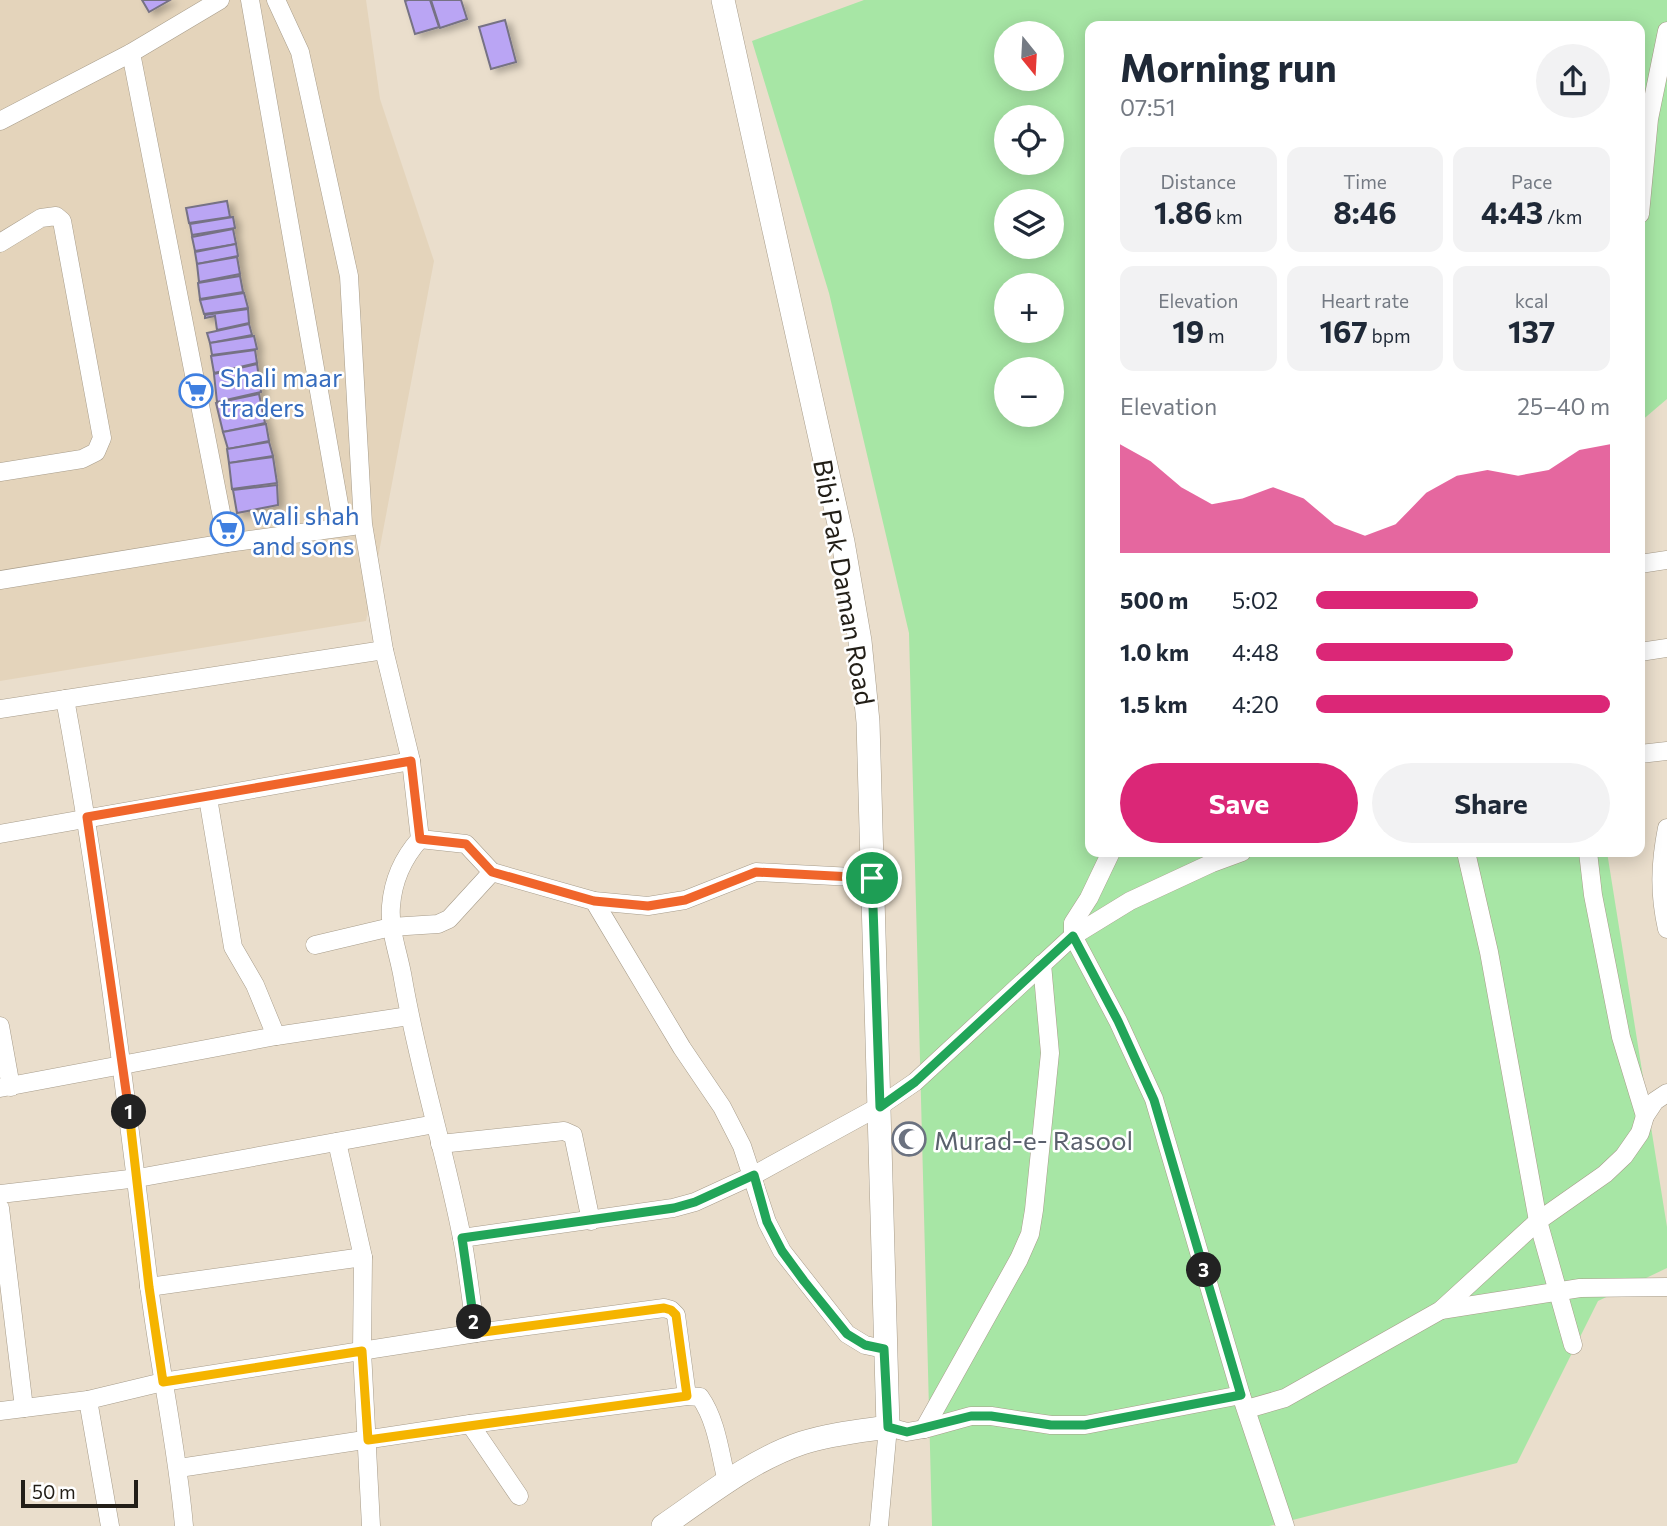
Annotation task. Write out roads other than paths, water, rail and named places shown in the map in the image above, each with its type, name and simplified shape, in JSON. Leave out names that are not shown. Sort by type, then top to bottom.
[{"type":"street","points":[[0,121],[131,54],[220,0]]},
{"type":"street","points":[[250,0],[343,527]]},
{"type":"street","points":[[276,0],[300,52],[349,276],[363,524],[384,650],[411,761],[420,839],[410,850],[396,876],[391,904],[391,927],[403,975],[409,1016],[462,1238],[476,1333]]},
{"type":"street","name":"Bibi Pak Daman Road","points":[[723,0],[843,542],[856,616],[868,722],[888,1427]]},
{"type":"street","points":[[1645,161],[1649,119],[1667,31]]},
{"type":"street","points":[[131,54],[227,543]]},
{"type":"street","points":[[0,243],[41,218],[57,216],[62,221],[102,438],[96,452],[82,459],[0,472]]},
{"type":"street","points":[[0,580],[363,524]]},
{"type":"street","points":[[1645,563],[1667,560]]},
{"type":"street","points":[[1645,651],[1667,648]]},
{"type":"street","points":[[0,709],[384,650]]},
{"type":"street","points":[[65,699],[87,817],[123,1064],[149,1287],[178,1468],[184,1526]]},
{"type":"street","points":[[1645,753],[1667,751]]},
{"type":"street","points":[[0,834],[411,761]]},
{"type":"street","points":[[208,798],[233,947],[255,985],[276,1036]]},
{"type":"street","points":[[1667,828],[1660,884],[1661,905],[1667,929]]},
{"type":"street","points":[[420,839],[466,844],[492,872],[594,901],[648,906],[685,900],[756,872],[872,878]]},
{"type":"street","points":[[1109,857],[1089,898],[1073,923],[1073,936],[1118,1021],[1154,1100],[1244,1402],[1285,1526]]},
{"type":"street","points":[[462,1238],[591,1221],[695,1202],[754,1175],[880,1107],[915,1082],[1073,936],[1130,901],[1228,857]]},
{"type":"street","points":[[1467,857],[1489,952],[1538,1221],[1573,1345]]},
{"type":"street","points":[[1589,857],[1593,895],[1621,1037],[1645,1116]]},
{"type":"street","points":[[315,945],[391,927],[439,924],[449,919],[492,872]]},
{"type":"street","points":[[594,901],[682,1048],[722,1107],[742,1146],[754,1175],[767,1222],[782,1251],[847,1334],[865,1345],[884,1349]]},
{"type":"street","points":[[924,1429],[1030,1234],[1050,1053],[1042,964]]},
{"type":"street","points":[[0,1026],[6,1087],[276,1036],[409,1016]]},
{"type":"street","points":[[663,1526],[727,1482],[778,1452],[805,1442],[888,1427],[907,1432],[971,1416],[991,1416],[1051,1425],[1085,1425],[1285,1398],[1441,1310],[1538,1221],[1605,1174],[1624,1156],[1640,1133],[1645,1116],[1655,1101],[1667,1093]]},
{"type":"street","points":[[0,1194],[138,1178],[435,1124]]},
{"type":"street","points":[[440,1144],[564,1131],[573,1135],[591,1221]]},
{"type":"street","points":[[337,1142],[363,1257],[362,1351],[371,1526]]},
{"type":"street","points":[[0,1208],[24,1408]]},
{"type":"street","points":[[149,1287],[363,1257]]},
{"type":"street","points":[[1441,1310],[1557,1290],[1667,1287]]},
{"type":"street","points":[[0,1411],[88,1400],[163,1382],[476,1333],[664,1308],[676,1315],[687,1396]]},
{"type":"street","points":[[178,1468],[470,1424],[687,1396],[699,1397],[707,1406],[727,1482]]},
{"type":"street","points":[[88,1400],[110,1526]]},
{"type":"street","points":[[470,1424],[519,1496]]},
{"type":"street","points":[[879,1526],[888,1427]]},
{"type":"place","name":"Shali maar traders","points":[[196,391]]},
{"type":"place","name":"wali shah and sons","points":[[227,529]]},
{"type":"place","name":"Murad-e- Rasool","points":[[909,1139]]}]
